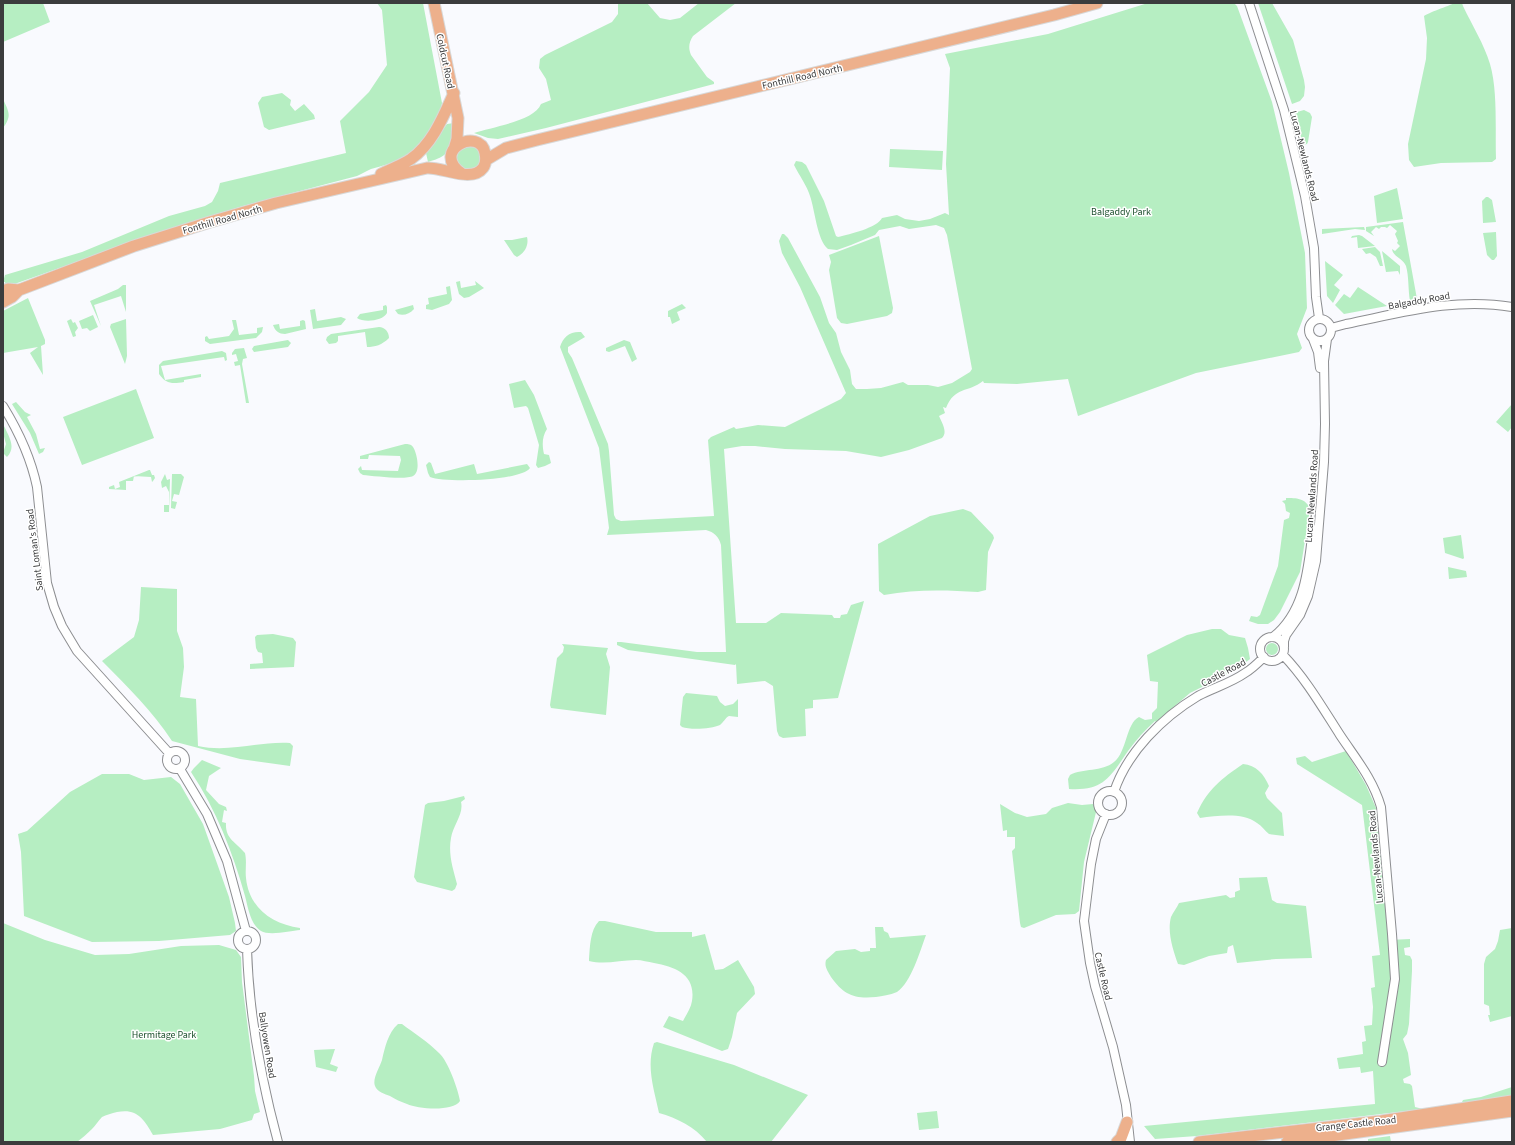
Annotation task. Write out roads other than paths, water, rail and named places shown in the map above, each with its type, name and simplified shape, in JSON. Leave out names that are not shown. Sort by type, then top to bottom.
[{"type":"main road","name":"Coldcut Road","points":[[434,3],[458,118]]},
{"type":"main road","name":"Fonthill Road North","points":[[3,302],[12,297],[19,290],[138,244],[276,203],[431,168],[468,175],[477,173],[483,167],[486,160],[506,148],[1054,15],[1097,3]]},
{"type":"main road","points":[[367,182],[391,168],[413,158],[424,146],[444,118],[454,93]]},
{"type":"main road","points":[[458,118],[467,135],[485,150],[486,160]]},
{"type":"main road","points":[[458,118],[457,139],[453,153],[453,166],[461,173]]},
{"type":"main road","name":"Fonthill Road North","points":[[431,168],[453,153],[463,142],[506,148]]},
{"type":"main road","name":"Fonthill Road North","points":[[3,291],[8,289],[19,290]]},
{"type":"main road","name":"Grange Castle Road","points":[[1199,1142],[1381,1121],[1512,1101]]},
{"type":"main road","name":"Grange Castle Road","points":[[1287,1142],[1512,1111]]},
{"type":"main road","points":[[1117,1142],[1121,1138],[1127,1122]]},
{"type":"street","name":"Lucan-Newlands Road","points":[[1248,3],[1284,110],[1305,196],[1314,248],[1316,297],[1319,318]]},
{"type":"street","name":"Balgaddy Road","points":[[1331,328],[1442,305],[1476,304],[1512,308]]},
{"type":"street","points":[[1319,318],[1326,320],[1331,328],[1331,333],[1327,339],[1321,341],[1313,339],[1310,334],[1309,327],[1312,321],[1319,318]]},
{"type":"street","name":"Lucan-Newlands Road","points":[[1264,657],[1261,646],[1265,640],[1273,637],[1284,627],[1300,602],[1307,578],[1319,473],[1320,434],[1320,370],[1318,352],[1313,339]]},
{"type":"street","name":"Lucan-Newlands Road","points":[[1283,651],[1286,636],[1300,615],[1308,596],[1316,562],[1324,469],[1324,361],[1327,339]]},
{"type":"street","name":"Saint Loman's Road","points":[[3,406],[22,441],[38,487],[47,582],[54,607],[62,626],[77,651],[169,753]]},
{"type":"street","name":"Lucan-Newlands Road","points":[[1273,637],[1281,640],[1283,651],[1371,781],[1378,795],[1381,807],[1387,870],[1394,979],[1382,1062]]},
{"type":"street","points":[[1264,657],[1268,660],[1275,661],[1283,651]]},
{"type":"street","name":"Castle Road","points":[[1114,792],[1118,782],[1135,754],[1159,726],[1198,696],[1245,674],[1264,657]]},
{"type":"street","name":"Saint Loman's Road","points":[[175,751],[183,754],[185,762],[180,769],[172,769],[168,765],[166,760],[169,753],[175,751]]},
{"type":"street","name":"Saint Loman's Road","points":[[180,769],[207,814],[227,861],[246,930]]},
{"type":"street","points":[[1105,792],[1114,792],[1120,796],[1122,806],[1118,812],[1114,814],[1106,814],[1100,807],[1100,798],[1105,792]]},
{"type":"street","name":"Castle Road","points":[[1106,814],[1096,839],[1091,864],[1084,921],[1095,986],[1113,1047],[1126,1105],[1130,1142]]},
{"type":"street","points":[[246,930],[254,934],[256,939],[252,947],[247,949],[240,946],[238,941],[239,935],[246,930]]},
{"type":"street","name":"Ballyowen Road","points":[[247,949],[252,1014],[261,1071],[278,1142]]},
{"type":"park label","name":"Balgaddy Park","points":[[1121,211]]},
{"type":"park label","name":"Hermitage Park","points":[[164,1034]]}]
